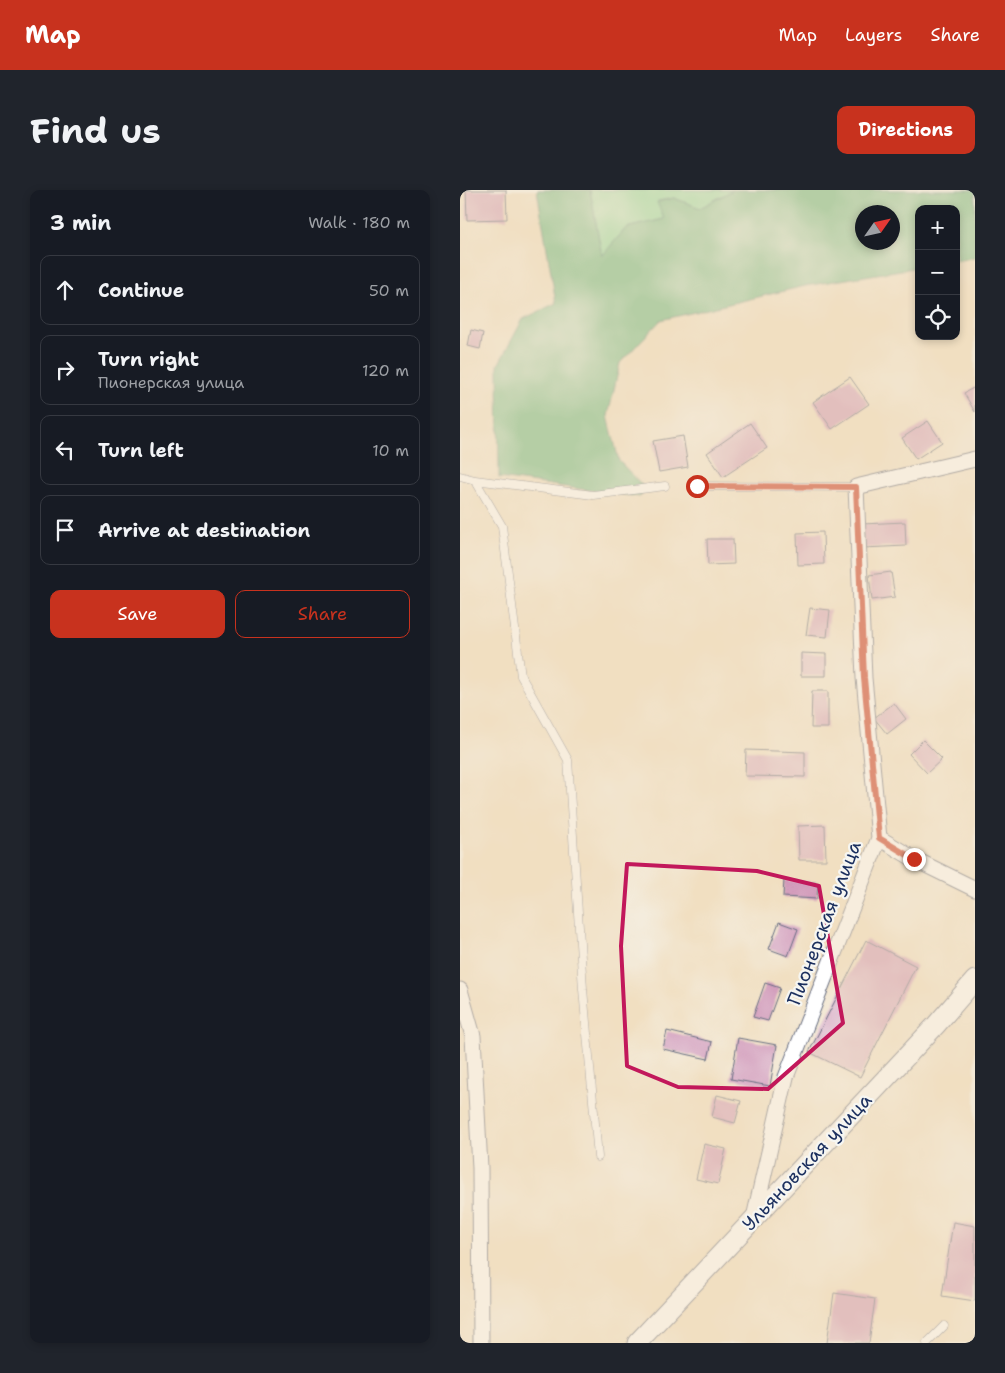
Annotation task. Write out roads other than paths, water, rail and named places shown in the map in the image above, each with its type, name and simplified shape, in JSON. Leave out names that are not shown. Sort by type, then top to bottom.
[{"type":"street","points":[[856,487],[975,459]]},
{"type":"street","name":"Пионерская улица","points":[[754,1218],[786,1076],[879,838],[864,678],[856,487]]},
{"type":"street","points":[[879,838],[914,859],[975,888]]},
{"type":"street","name":"Ульяновская улица","points":[[637,1343],[936,1025],[975,980]]},
{"type":"street","points":[[460,990],[473,1036],[480,1168],[481,1343]]},
{"type":"lane","points":[[460,476],[475,480],[593,495],[666,486]]},
{"type":"lane","points":[[475,480],[502,526],[521,676],[568,760],[583,989],[598,1157]]},
{"type":"lane","points":[[697,486],[856,487]]},
{"type":"lane","points":[[927,1343],[944,1326]]}]
